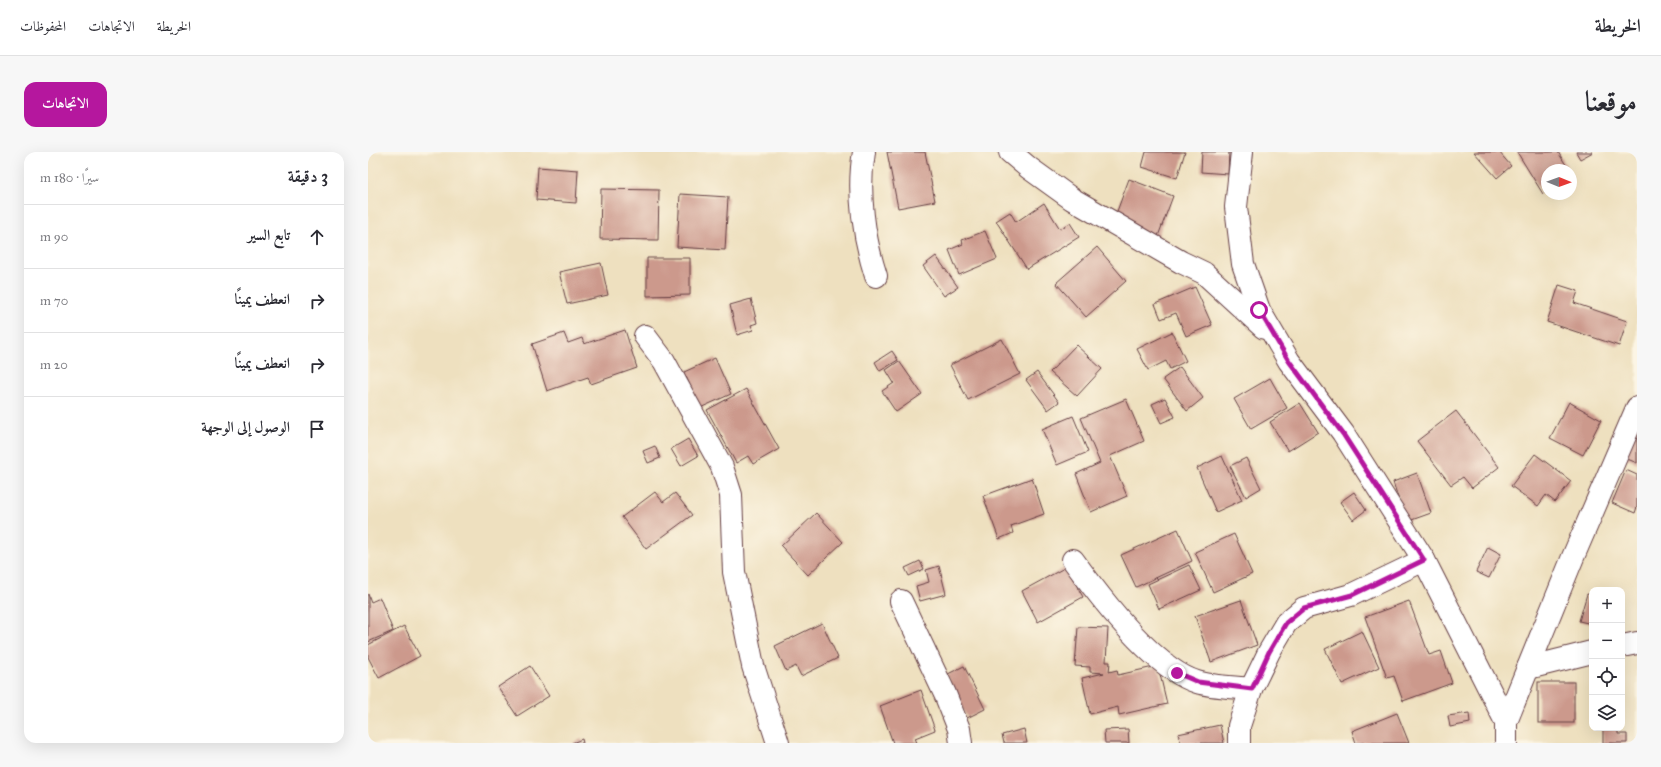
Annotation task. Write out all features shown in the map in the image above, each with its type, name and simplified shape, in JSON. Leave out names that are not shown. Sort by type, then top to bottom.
[{"type":"street","points":[[864,152],[862,200],[868,250],[876,276]]},
{"type":"street","points":[[1010,152],[1029,168],[1072,199],[1181,262],[1204,273],[1278,341]]},
{"type":"street","points":[[1242,152],[1236,207],[1243,264],[1259,310],[1289,361],[1343,434],[1424,560],[1506,733]]},
{"type":"street","points":[[645,336],[664,360],[722,467],[731,495],[734,572],[751,659],[778,743]]},
{"type":"street","points":[[1506,733],[1528,668],[1573,557],[1637,408]]},
{"type":"street","points":[[1073,560],[1102,600],[1146,647],[1177,673],[1198,682],[1252,689]]},
{"type":"street","points":[[1239,743],[1239,726],[1252,689],[1269,652],[1286,623],[1304,608],[1352,595],[1424,560]]},
{"type":"street","points":[[900,602],[945,694],[959,729],[961,743]]},
{"type":"street","points":[[1625,645],[1637,643]]},
{"type":"street","points":[[1528,668],[1589,653]]},
{"type":"building","points":[[887,152],[925,152],[935,201],[898,208]]},
{"type":"building","points":[[1146,152],[1185,152],[1177,178],[1142,167]]},
{"type":"building","points":[[1202,152],[1229,152],[1228,174],[1201,172]]},
{"type":"building","points":[[1474,152],[1499,152],[1511,166],[1497,178]]},
{"type":"building","points":[[1517,152],[1558,152],[1565,164],[1541,164],[1541,191]]},
{"type":"building","points":[[1576,152],[1593,152],[1580,159]]},
{"type":"building","points":[[538,167],[578,170],[576,203],[536,200]]},
{"type":"building","points":[[1129,179],[1173,196],[1157,239],[1113,222]]},
{"type":"building","points":[[601,189],[659,190],[658,240],[600,239]]},
{"type":"building","points":[[680,194],[728,197],[725,250],[677,247]]},
{"type":"building","points":[[1044,203],[1060,229],[1070,223],[1079,237],[1027,269],[996,221],[1010,212],[1016,222]]},
{"type":"building","points":[[985,231],[997,259],[959,275],[949,250],[963,244],[962,240]]},
{"type":"building","points":[[1097,247],[1126,281],[1086,317],[1056,283]]},
{"type":"building","points":[[936,256],[958,287],[944,296],[923,266]]},
{"type":"building","points":[[647,258],[690,258],[690,295],[647,296]]},
{"type":"building","points":[[601,263],[608,295],[567,304],[559,272]]},
{"type":"building","points":[[1559,285],[1578,291],[1574,303],[1627,321],[1619,346],[1547,322]]},
{"type":"building","points":[[1195,287],[1212,325],[1186,336],[1176,313],[1161,319],[1155,304]]},
{"type":"building","points":[[751,299],[757,323],[751,325],[753,330],[737,335],[730,305]]},
{"type":"building","points":[[625,330],[637,368],[591,384],[588,377],[547,391],[532,344],[564,333],[568,343],[582,338],[584,344]]},
{"type":"building","points":[[1172,332],[1186,361],[1170,369],[1166,361],[1148,370],[1137,349]]},
{"type":"building","points":[[1002,339],[1020,374],[968,400],[950,365]]},
{"type":"building","points":[[1076,345],[1102,369],[1077,396],[1050,372]]},
{"type":"building","points":[[892,351],[898,360],[880,371],[875,362]]},
{"type":"building","points":[[715,358],[731,394],[700,408],[684,372]]},
{"type":"building","points":[[899,361],[922,394],[896,412],[882,391],[894,383],[886,370]]},
{"type":"building","points":[[1180,367],[1203,398],[1187,411],[1163,379]]},
{"type":"building","points":[[1037,372],[1059,402],[1048,410],[1026,380]]},
{"type":"building","points":[[1270,378],[1287,408],[1251,429],[1234,399]]},
{"type":"building","points":[[746,389],[779,449],[753,464],[748,456],[736,463],[707,410]]},
{"type":"building","points":[[1165,398],[1175,417],[1161,423],[1152,404]]},
{"type":"building","points":[[1126,399],[1144,441],[1110,456],[1127,496],[1091,512],[1076,474],[1100,463],[1081,418]]},
{"type":"building","points":[[1569,402],[1601,420],[1583,455],[1550,438]]},
{"type":"building","points":[[1300,403],[1318,432],[1288,451],[1270,422]]},
{"type":"building","points":[[1456,411],[1499,467],[1472,488],[1463,477],[1451,485],[1417,441]]},
{"type":"building","points":[[1073,416],[1088,452],[1057,465],[1042,429]]},
{"type":"building","points":[[1637,429],[1637,463],[1625,458]]},
{"type":"building","points":[[688,439],[698,456],[681,466],[671,449]]},
{"type":"building","points":[[655,446],[660,458],[648,463],[643,451]]},
{"type":"building","points":[[1535,454],[1571,481],[1555,502],[1546,495],[1538,506],[1511,486]]},
{"type":"building","points":[[1222,456],[1242,500],[1216,512],[1197,468]]},
{"type":"building","points":[[1246,458],[1261,488],[1246,497],[1230,466]]},
{"type":"building","points":[[1626,470],[1637,475],[1637,507],[1635,513],[1612,503]]},
{"type":"building","points":[[1417,473],[1431,513],[1406,522],[1393,482]]},
{"type":"building","points":[[1032,478],[1044,514],[1011,526],[1013,533],[999,539],[983,496]]},
{"type":"building","points":[[655,492],[663,502],[675,493],[692,515],[646,549],[622,517]]},
{"type":"building","points":[[1354,492],[1366,510],[1353,520],[1340,502]]},
{"type":"building","points":[[816,513],[843,542],[808,575],[781,546]]},
{"type":"building","points":[[1178,529],[1192,561],[1136,587],[1121,555]]},
{"type":"building","points":[[1234,534],[1252,574],[1213,592],[1195,552]]},
{"type":"building","points":[[1488,547],[1501,554],[1489,578],[1476,572]]},
{"type":"building","points":[[920,561],[924,569],[909,576],[905,568]]},
{"type":"building","points":[[1189,565],[1201,590],[1159,609],[1148,584]]},
{"type":"building","points":[[939,566],[946,594],[920,601],[916,586],[929,582],[926,570]]},
{"type":"building","points":[[1066,567],[1083,597],[1038,622],[1022,591]]},
{"type":"building","points":[[368,594],[371,602],[380,598],[393,631],[368,642]]},
{"type":"building","points":[[1587,594],[1589,594],[1589,623],[1579,621]]},
{"type":"building","points":[[1241,600],[1257,645],[1211,662],[1195,616]]},
{"type":"building","points":[[1409,601],[1429,655],[1441,651],[1452,683],[1403,701],[1394,676],[1387,678],[1365,617]]},
{"type":"building","points":[[822,623],[838,658],[801,676],[796,666],[786,671],[775,646]]},
{"type":"building","points":[[404,626],[420,656],[379,678],[368,657],[368,645]]},
{"type":"building","points":[[1078,627],[1108,628],[1106,662],[1110,662],[1109,672],[1117,670],[1118,675],[1158,666],[1167,704],[1119,715],[1118,707],[1090,714],[1082,678],[1104,673],[1090,672],[1090,667],[1075,666]]},
{"type":"building","points":[[1362,631],[1379,667],[1342,684],[1325,649]]},
{"type":"building","points":[[530,666],[549,696],[517,716],[498,687]]},
{"type":"building","points":[[964,666],[985,709],[967,718],[946,675]]},
{"type":"building","points":[[1538,682],[1574,682],[1574,723],[1538,723]]},
{"type":"building","points":[[921,690],[935,730],[915,738],[917,743],[893,743],[880,706]]},
{"type":"building","points":[[1397,713],[1409,743],[1356,743],[1352,731]]},
{"type":"building","points":[[1469,713],[1470,723],[1450,727],[1448,716]]},
{"type":"building","points":[[1220,725],[1224,743],[1181,743],[1178,734]]},
{"type":"building","points":[[1024,729],[1027,743],[1004,743],[1002,735]]},
{"type":"building","points":[[1128,729],[1129,743],[1105,743],[1104,730]]},
{"type":"building","points":[[1603,731],[1618,731],[1618,734],[1627,734],[1627,743],[1603,743]]},
{"type":"building","points":[[582,739],[583,743],[572,743]]},
{"type":"route","points":[[1177,673],[1198,682],[1252,689],[1269,652],[1286,623],[1304,608],[1352,595],[1424,560],[1343,434],[1289,361],[1259,310]]}]
